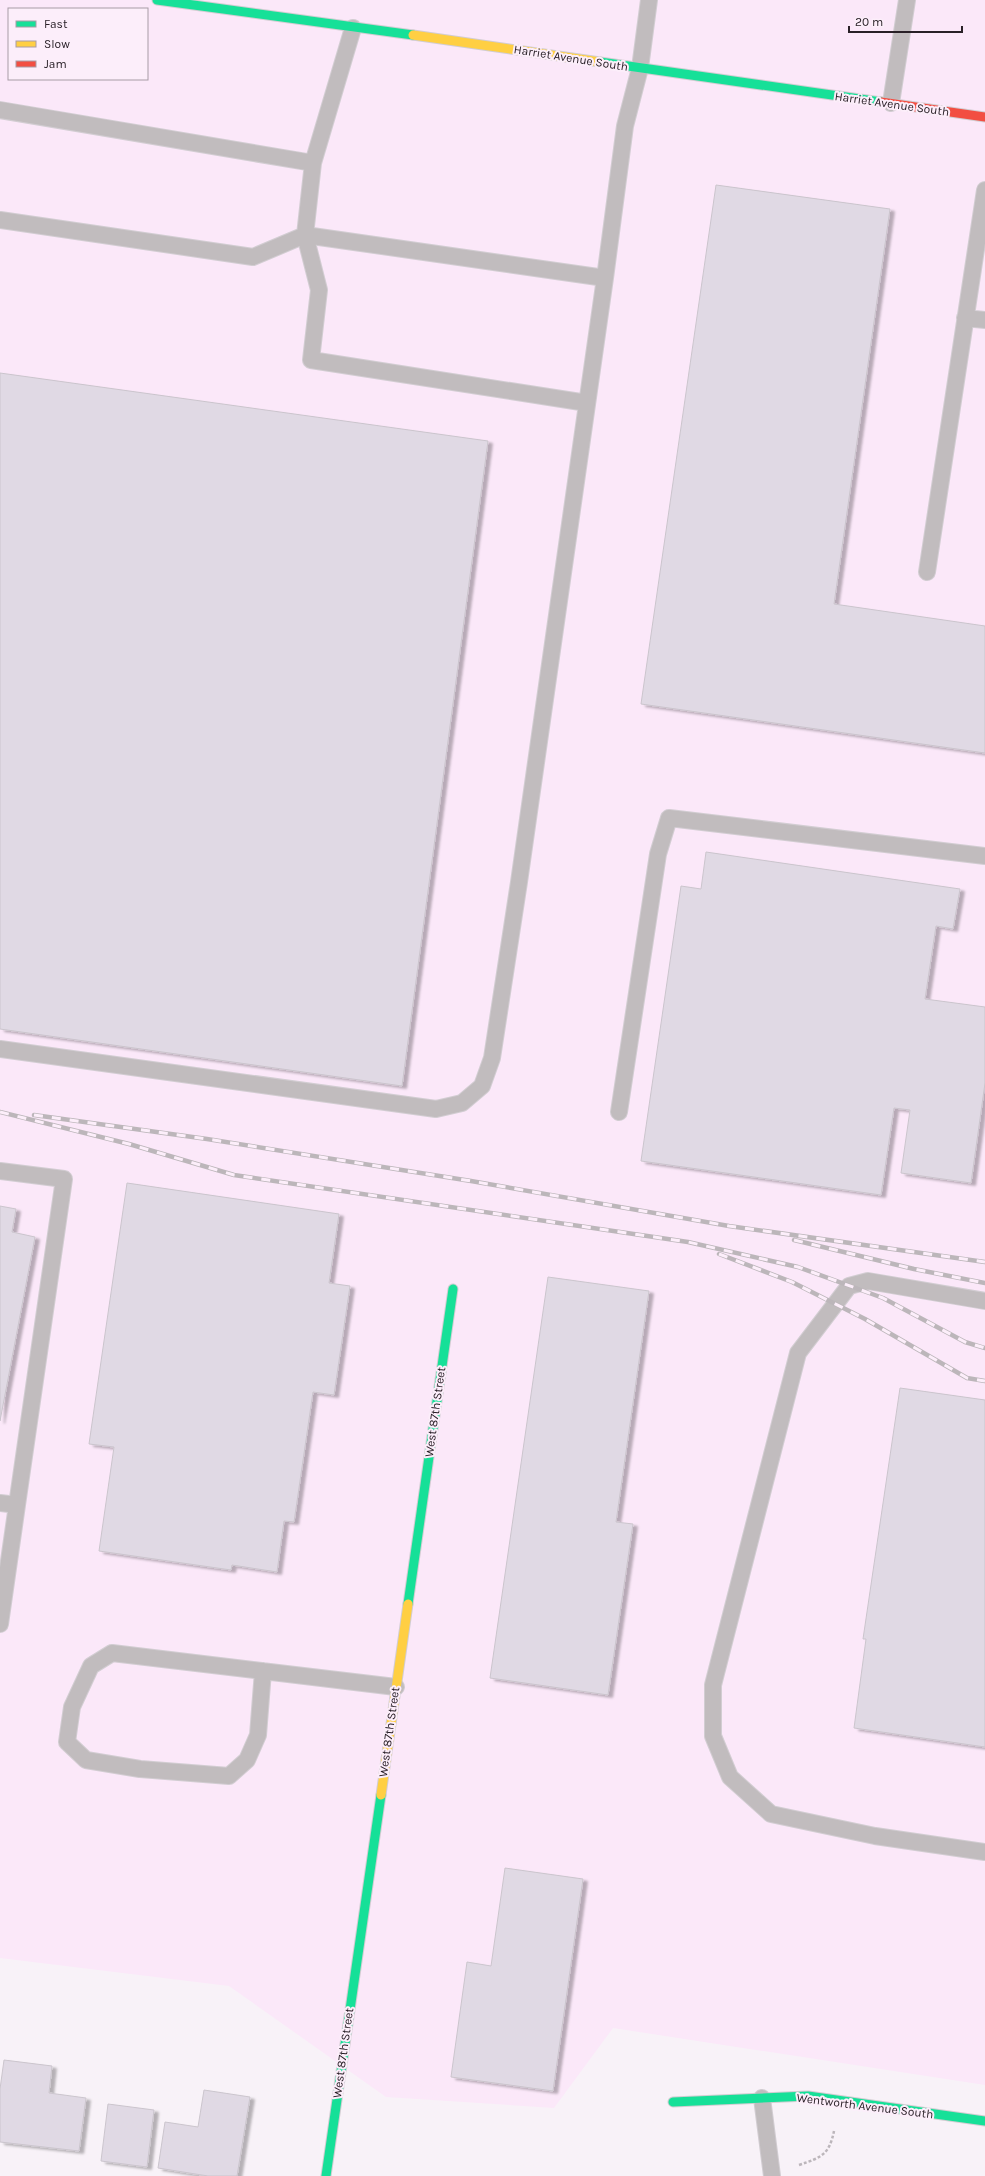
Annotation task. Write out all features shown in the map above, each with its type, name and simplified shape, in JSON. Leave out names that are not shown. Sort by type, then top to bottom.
[{"type":"street","name":"Harriet Avenue South","points":[[157,0],[353,28],[457,41],[985,117]]},
{"type":"street","name":"West 87th Street","points":[[326,2176],[453,1289]]},
{"type":"street","name":"Wentworth Avenue South","points":[[673,2102],[808,2096],[985,2121]]},
{"type":"lane","points":[[0,1049],[436,1109],[462,1103],[482,1086],[492,1058],[516,905],[605,278],[625,126],[640,68],[649,0]]},
{"type":"lane","points":[[891,104],[907,0]]},
{"type":"lane","points":[[353,28],[313,163],[305,235],[319,290],[311,360],[587,403]]},
{"type":"lane","points":[[0,110],[313,163]]},
{"type":"lane","points":[[927,572],[985,190]]},
{"type":"lane","points":[[0,220],[252,257],[305,235],[605,278]]},
{"type":"lane","points":[[965,318],[985,320]]},
{"type":"lane","points":[[619,1112],[658,854],[669,818],[985,856]]},
{"type":"lane","points":[[0,1170],[64,1179],[0,1624]]},
{"type":"lane","points":[[985,1301],[868,1281],[849,1286],[798,1353],[713,1685],[713,1736],[730,1777],[771,1814],[875,1836],[985,1852]]},
{"type":"lane","points":[[0,1503],[17,1505]]},
{"type":"lane","points":[[263,1671],[258,1735],[247,1760],[229,1776],[140,1769],[86,1760],[67,1742],[72,1706],[91,1666],[112,1652],[396,1687]]},
{"type":"lane","points":[[762,2098],[772,2175]]},
{"type":"path","points":[[772,2175],[818,2158],[830,2147],[839,2101]]},
{"type":"shaded area","points":[[0,0],[985,0],[985,2085],[613,2028],[554,2108],[386,2097],[229,1986],[0,1958]]},
{"type":"building","points":[[716,185],[890,209],[834,604],[985,626],[985,753],[641,704]]},
{"type":"building","points":[[0,373],[488,441],[402,1086],[0,1029]]},
{"type":"building","points":[[706,852],[960,889],[953,929],[936,926],[925,999],[985,1007],[985,1083],[971,1183],[901,1173],[910,1110],[894,1108],[881,1195],[641,1161],[681,886],[701,889]]},
{"type":"building","points":[[127,1183],[339,1214],[329,1283],[350,1286],[334,1395],[313,1392],[294,1522],[284,1521],[277,1572],[232,1565],[231,1570],[99,1551],[114,1447],[89,1444]]},
{"type":"building","points":[[0,1206],[16,1209],[12,1232],[35,1237],[0,1421]]},
{"type":"building","points":[[548,1277],[649,1291],[616,1522],[633,1524],[608,1695],[490,1678]]},
{"type":"building","points":[[900,1388],[985,1400],[985,1747],[854,1728],[866,1639],[863,1639]]},
{"type":"building","points":[[505,1868],[583,1879],[553,2091],[451,2077],[467,1962],[491,1966]]},
{"type":"building","points":[[4,2060],[52,2066],[49,2093],[86,2098],[79,2151],[0,2142],[0,2089]]},
{"type":"building","points":[[204,2090],[250,2097],[237,2176],[208,2176],[158,2168],[165,2122],[198,2127]]},
{"type":"building","points":[[108,2104],[154,2110],[147,2167],[101,2161]]},
{"type":"railway","points":[[0,1112],[129,1144],[234,1175],[688,1242],[798,1267],[883,1298],[965,1342],[985,1348]]},
{"type":"railway","points":[[34,1115],[207,1139],[471,1181],[729,1226],[985,1262]]},
{"type":"railway","points":[[794,1240],[914,1269],[985,1283]]},
{"type":"railway","points":[[719,1254],[792,1282],[865,1319],[967,1378],[985,1381]]},
{"type":"traffic: fast","points":[[157,0],[413,35]]},
{"type":"traffic: fast","points":[[600,62],[881,102]]},
{"type":"traffic: fast","points":[[408,1604],[453,1289]]},
{"type":"traffic: fast","points":[[326,2176],[381,1795]]},
{"type":"traffic: fast","points":[[673,2102],[808,2096],[985,2121]]},
{"type":"traffic: slow","points":[[413,35],[600,62]]},
{"type":"traffic: slow","points":[[381,1795],[408,1604]]},
{"type":"traffic: jam","points":[[881,102],[985,117]]}]
